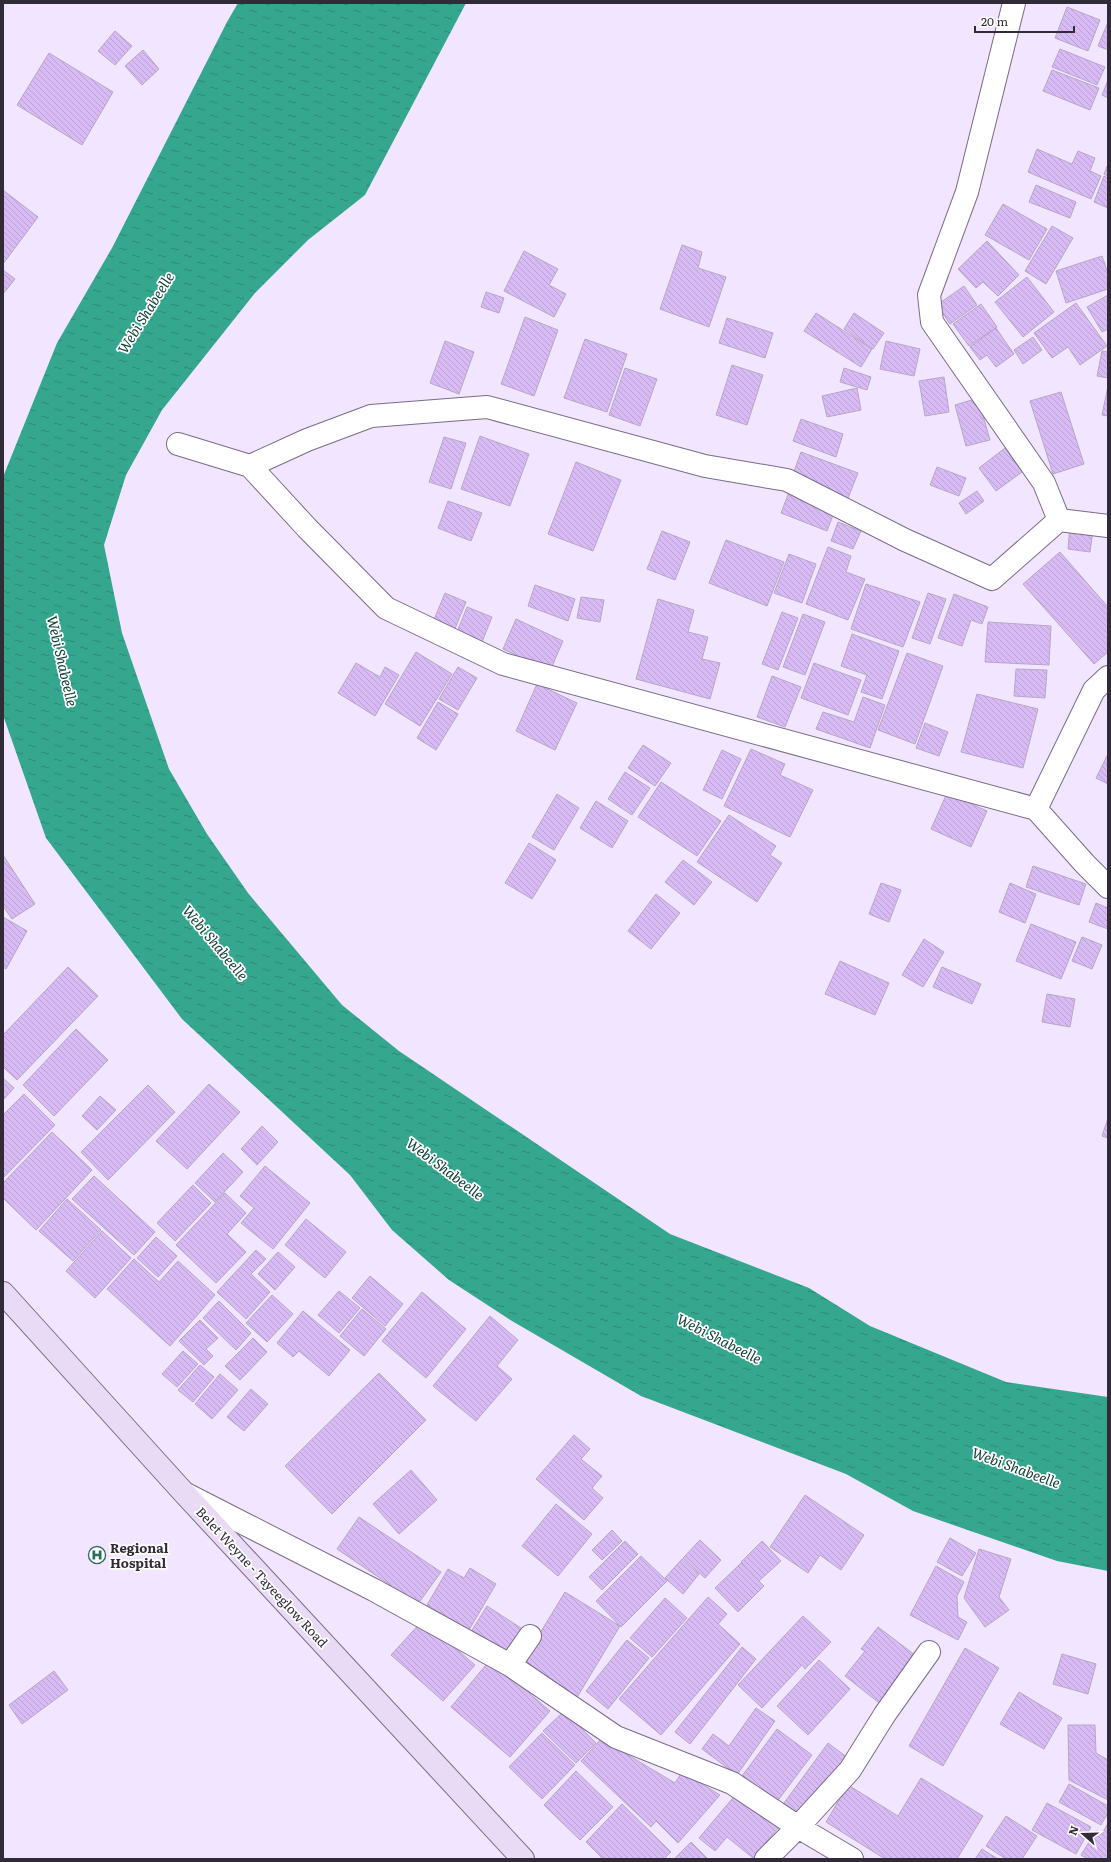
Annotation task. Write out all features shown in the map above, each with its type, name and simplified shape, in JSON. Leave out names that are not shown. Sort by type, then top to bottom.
[{"type":"main road","name":"Belet Weyne - Tayeeglow Road","points":[[3,1293],[185,1494],[523,1859]]},
{"type":"street","points":[[1014,3],[966,192],[929,294],[932,322],[1044,483],[1059,520]]},
{"type":"street","points":[[250,466],[307,440],[371,416],[487,407],[705,466],[787,480],[905,540],[992,578],[1059,520],[1108,526]]},
{"type":"street","points":[[178,444],[250,466],[307,528],[386,608],[502,664],[1036,809],[1108,887]]},
{"type":"street","points":[[1036,809],[1094,690],[1108,677]]},
{"type":"street","points":[[185,1494],[374,1590],[510,1665],[616,1737],[732,1783],[798,1827],[852,1859]]},
{"type":"street","points":[[510,1665],[530,1636]]},
{"type":"street","points":[[766,1859],[798,1827],[850,1770],[886,1714],[929,1652]]},
{"type":"water","name":"Webi Shabeelle","points":[[238,3],[466,3],[365,195],[308,240],[255,293],[162,410],[126,475],[104,545],[122,633],[169,769],[207,834],[248,893],[342,1005],[399,1051],[670,1234],[809,1288],[870,1326],[1006,1382],[1108,1397],[1108,1571],[1057,1561],[913,1511],[846,1474],[641,1396],[512,1321],[449,1280],[392,1230],[350,1175],[182,1019],[46,838],[3,715],[3,477],[57,343],[112,248]]},
{"type":"building","points":[[1067,7],[1100,20],[1088,51],[1055,38]]},
{"type":"building","points":[[1108,22],[1108,50],[1098,46]]},
{"type":"building","points":[[115,31],[132,46],[115,65],[98,51]]},
{"type":"building","points":[[1060,49],[1105,67],[1097,85],[1052,67]]},
{"type":"building","points":[[143,50],[159,69],[142,85],[125,66]]},
{"type":"building","points":[[49,53],[113,92],[82,145],[17,105]]},
{"type":"building","points":[[1052,70],[1099,88],[1090,110],[1043,91]]},
{"type":"building","points":[[1108,80],[1108,98],[1102,95]]},
{"type":"building","points":[[1037,149],[1072,164],[1078,151],[1095,158],[1090,171],[1101,176],[1091,199],[1028,172]]},
{"type":"building","points":[[1108,164],[1108,176],[1104,174]]},
{"type":"building","points":[[1104,176],[1108,178],[1108,208],[1094,202]]},
{"type":"building","points":[[1036,185],[1076,202],[1070,218],[1029,202]]},
{"type":"building","points":[[3,190],[38,217],[3,264]]},
{"type":"building","points":[[1003,204],[1047,229],[1029,260],[985,235]]},
{"type":"building","points":[[1052,226],[1073,238],[1046,284],[1025,271]]},
{"type":"building","points":[[987,241],[1019,275],[998,296],[983,282],[976,288],[958,269]]},
{"type":"building","points":[[682,245],[702,252],[698,268],[726,277],[709,327],[660,309]]},
{"type":"building","points":[[524,251],[558,269],[549,285],[566,294],[554,317],[504,291]]},
{"type":"building","points":[[1102,256],[1108,273],[1108,289],[1066,303],[1056,271]]},
{"type":"building","points":[[3,270],[15,279],[3,294]]},
{"type":"building","points":[[1027,277],[1054,312],[1023,337],[995,302]]},
{"type":"building","points":[[964,286],[977,305],[950,324],[937,305]]},
{"type":"building","points":[[486,292],[504,298],[499,313],[481,307]]},
{"type":"building","points":[[1108,295],[1108,329],[1102,332],[1087,307]]},
{"type":"building","points":[[1076,303],[1107,346],[1080,365],[1068,347],[1052,358],[1034,333]]},
{"type":"building","points":[[981,304],[997,327],[969,346],[953,324]]},
{"type":"building","points":[[816,313],[872,349],[861,367],[804,331]]},
{"type":"building","points":[[854,313],[884,333],[873,349],[844,329]]},
{"type":"building","points":[[525,317],[558,330],[534,396],[501,384]]},
{"type":"building","points":[[727,318],[773,333],[765,358],[719,343]]},
{"type":"building","points":[[996,328],[1014,354],[996,367],[987,355],[980,360],[970,347]]},
{"type":"building","points":[[1033,337],[1042,350],[1023,364],[1014,350]]},
{"type":"building","points":[[585,339],[627,354],[607,412],[564,398]]},
{"type":"building","points":[[445,341],[474,352],[459,394],[430,383]]},
{"type":"building","points":[[886,341],[920,349],[914,376],[880,369]]},
{"type":"building","points":[[1102,351],[1108,352],[1108,378],[1097,376]]},
{"type":"building","points":[[732,365],[763,375],[747,425],[716,415]]},
{"type":"building","points":[[625,368],[657,379],[640,426],[609,415]]},
{"type":"building","points":[[844,368],[871,377],[867,390],[840,382]]},
{"type":"building","points":[[944,377],[949,412],[925,416],[919,381]]},
{"type":"building","points":[[1108,386],[1108,416],[1102,415]]},
{"type":"building","points":[[857,388],[861,410],[827,417],[822,396]]},
{"type":"building","points":[[1061,392],[1084,464],[1053,474],[1030,401]]},
{"type":"building","points":[[978,398],[990,440],[966,446],[955,405]]},
{"type":"building","points":[[801,419],[843,434],[836,457],[793,441]]},
{"type":"building","points":[[480,436],[529,454],[510,506],[461,489]]},
{"type":"building","points":[[444,437],[466,443],[451,489],[429,482]]},
{"type":"building","points":[[1005,448],[1022,472],[996,491],[979,468]]},
{"type":"building","points":[[801,452],[858,473],[848,498],[792,477]]},
{"type":"building","points":[[576,462],[621,480],[593,551],[548,534]]},
{"type":"building","points":[[937,467],[966,478],[959,496],[930,485]]},
{"type":"building","points":[[977,491],[984,501],[966,514],[959,503]]},
{"type":"building","points":[[789,492],[835,510],[827,531],[781,513]]},
{"type":"building","points":[[448,501],[482,513],[471,541],[438,528]]},
{"type":"building","points":[[838,522],[861,531],[853,549],[831,541]]},
{"type":"building","points":[[1070,526],[1093,530],[1090,552],[1068,549]]},
{"type":"building","points":[[662,531],[690,542],[675,580],[647,569]]},
{"type":"building","points":[[726,540],[784,562],[767,606],[709,583]]},
{"type":"building","points":[[828,547],[851,556],[846,572],[865,579],[848,620],[806,604]]},
{"type":"building","points":[[1060,552],[1108,607],[1108,652],[1094,664],[1023,584]]},
{"type":"building","points":[[789,554],[816,564],[802,603],[774,593]]},
{"type":"building","points":[[866,584],[920,602],[903,647],[851,629]]},
{"type":"building","points":[[535,585],[575,599],[568,621],[528,606]]},
{"type":"building","points":[[445,593],[466,602],[454,631],[433,622]]},
{"type":"building","points":[[928,593],[946,599],[930,644],[912,638]]},
{"type":"building","points":[[954,594],[988,607],[982,624],[971,620],[962,646],[938,638]]},
{"type":"building","points":[[581,597],[604,600],[600,622],[577,618]]},
{"type":"building","points":[[658,599],[694,610],[688,632],[708,637],[702,659],[720,663],[710,699],[636,679]]},
{"type":"building","points":[[467,607],[492,617],[482,642],[457,632]]},
{"type":"building","points":[[782,612],[798,618],[778,670],[762,664]]},
{"type":"building","points":[[803,614],[825,622],[805,675],[783,667]]},
{"type":"building","points":[[516,619],[563,641],[550,671],[503,649]]},
{"type":"building","points":[[988,622],[1051,626],[1049,665],[985,662]]},
{"type":"building","points":[[852,634],[899,651],[882,699],[861,692],[867,675],[841,666]]},
{"type":"building","points":[[416,652],[452,674],[420,726],[385,704]]},
{"type":"building","points":[[907,653],[943,666],[915,744],[878,730]]},
{"type":"building","points":[[356,663],[380,677],[385,667],[399,675],[375,716],[338,693]]},
{"type":"building","points":[[814,663],[861,680],[848,715],[801,698]]},
{"type":"building","points":[[458,667],[477,678],[458,710],[439,699]]},
{"type":"building","points":[[1016,669],[1047,670],[1045,698],[1014,696]]},
{"type":"building","points":[[772,676],[801,687],[785,727],[757,717]]},
{"type":"building","points":[[537,684],[577,703],[555,750],[516,731]]},
{"type":"building","points":[[977,694],[1038,709],[1023,768],[961,752]]},
{"type":"building","points":[[863,697],[885,705],[870,748],[816,729],[823,712],[854,722]]},
{"type":"building","points":[[438,702],[458,714],[436,750],[417,738]]},
{"type":"building","points":[[925,723],[948,732],[939,756],[916,748]]},
{"type":"building","points":[[643,745],[671,763],[655,786],[628,768]]},
{"type":"building","points":[[751,749],[785,764],[780,775],[813,790],[790,837],[724,806]]},
{"type":"building","points":[[722,750],[741,759],[722,799],[703,790]]},
{"type":"building","points":[[1108,754],[1108,784],[1096,778]]},
{"type":"building","points":[[625,772],[650,788],[632,815],[608,799]]},
{"type":"building","points":[[661,782],[721,821],[697,856],[638,817]]},
{"type":"building","points":[[947,793],[987,811],[971,847],[931,829]]},
{"type":"building","points":[[557,794],[579,808],[554,850],[532,837]]},
{"type":"building","points":[[596,801],[628,821],[612,848],[580,828]]},
{"type":"building","points":[[729,815],[776,846],[770,855],[782,863],[757,902],[697,862]]},
{"type":"building","points":[[529,843],[556,860],[532,899],[505,883]]},
{"type":"building","points":[[3,855],[35,904],[12,919],[3,906]]},
{"type":"building","points":[[683,860],[712,882],[694,905],[665,882]]},
{"type":"building","points":[[1033,866],[1086,884],[1079,905],[1026,887]]},
{"type":"building","points":[[881,883],[901,890],[889,922],[869,914]]},
{"type":"building","points":[[1010,883],[1036,894],[1025,923],[999,912]]},
{"type":"building","points":[[656,894],[680,913],[651,949],[628,931]]},
{"type":"building","points":[[1096,903],[1108,908],[1108,929],[1089,922]]},
{"type":"building","points":[[3,917],[27,931],[6,969],[3,967]]},
{"type":"building","points":[[1031,924],[1076,942],[1061,979],[1016,961]]},
{"type":"building","points":[[1082,937],[1102,945],[1092,969],[1072,961]]},
{"type":"building","points":[[924,939],[944,952],[923,987],[902,975]]},
{"type":"building","points":[[840,961],[889,983],[875,1015],[825,994]]},
{"type":"building","points":[[68,967],[98,996],[17,1080],[3,1067],[3,1035]]},
{"type":"building","points":[[942,967],[981,984],[972,1004],[933,987]]},
{"type":"building","points":[[1047,994],[1075,999],[1070,1027],[1042,1022]]},
{"type":"building","points":[[76,1029],[108,1060],[54,1116],[23,1085]]},
{"type":"building","points":[[3,1078],[14,1088],[3,1100]]},
{"type":"building","points":[[209,1084],[240,1112],[187,1169],[156,1141]]},
{"type":"building","points":[[148,1085],[175,1112],[108,1180],[81,1152]]},
{"type":"building","points":[[24,1094],[55,1125],[3,1178],[3,1115]]},
{"type":"building","points":[[100,1096],[116,1110],[97,1130],[82,1116]]},
{"type":"building","points":[[1108,1118],[1108,1138],[1102,1136]]},
{"type":"building","points":[[262,1126],[278,1142],[257,1165],[241,1149]]},
{"type":"building","points":[[52,1132],[92,1170],[36,1230],[3,1198],[3,1183]]},
{"type":"building","points":[[223,1153],[243,1172],[215,1202],[195,1183]]},
{"type":"building","points":[[265,1166],[310,1203],[273,1249],[241,1223],[254,1208],[240,1196]]},
{"type":"building","points":[[94,1176],[155,1232],[134,1255],[72,1199]]},
{"type":"building","points":[[193,1185],[211,1203],[175,1241],[157,1223]]},
{"type":"building","points":[[225,1193],[246,1213],[227,1234],[246,1252],[216,1283],[176,1245]]},
{"type":"building","points":[[67,1199],[101,1230],[73,1261],[39,1231]]},
{"type":"building","points":[[306,1219],[346,1252],[325,1278],[285,1245]]},
{"type":"building","points":[[102,1231],[131,1258],[95,1298],[66,1271]]},
{"type":"building","points":[[156,1237],[177,1256],[158,1277],[137,1258]]},
{"type":"building","points":[[256,1250],[266,1259],[251,1274],[270,1292],[246,1319],[217,1292]]},
{"type":"building","points":[[278,1252],[295,1267],[275,1290],[258,1274]]},
{"type":"building","points":[[134,1259],[159,1282],[178,1261],[215,1295],[170,1346],[107,1289]]},
{"type":"building","points":[[370,1276],[403,1304],[385,1326],[352,1298]]},
{"type":"building","points":[[339,1291],[360,1308],[339,1333],[318,1315]]},
{"type":"building","points":[[422,1292],[466,1329],[426,1378],[382,1341]]},
{"type":"building","points":[[272,1295],[293,1314],[267,1342],[246,1323]]},
{"type":"building","points":[[219,1301],[251,1333],[236,1350],[203,1318]]},
{"type":"building","points":[[362,1309],[386,1329],[364,1356],[340,1336]]},
{"type":"building","points":[[303,1311],[350,1350],[329,1376],[299,1351],[293,1357],[277,1343]]},
{"type":"building","points":[[490,1316],[518,1340],[497,1366],[512,1379],[476,1421],[433,1386]]},
{"type":"building","points":[[200,1320],[218,1338],[206,1349],[213,1356],[204,1365],[179,1341]]},
{"type":"building","points":[[253,1338],[267,1352],[240,1380],[225,1366]]},
{"type":"building","points":[[183,1351],[198,1364],[177,1387],[162,1374]]},
{"type":"building","points":[[200,1365],[214,1377],[193,1402],[178,1390]]},
{"type":"building","points":[[379,1373],[426,1420],[332,1514],[285,1466]]},
{"type":"building","points":[[220,1374],[238,1390],[212,1419],[195,1404]]},
{"type":"building","points":[[251,1389],[268,1404],[244,1431],[227,1417]]},
{"type":"building","points":[[574,1435],[590,1449],[581,1459],[602,1476],[592,1488],[603,1498],[584,1520],[536,1479]]},
{"type":"building","points":[[411,1470],[437,1500],[399,1534],[373,1504]]},
{"type":"building","points":[[805,1495],[864,1535],[841,1570],[820,1555],[808,1573],[770,1547]]},
{"type":"building","points":[[556,1504],[592,1534],[558,1576],[522,1546]]},
{"type":"building","points":[[359,1517],[441,1572],[418,1604],[337,1549]]},
{"type":"building","points":[[612,1530],[622,1541],[602,1560],[592,1550]]},
{"type":"building","points":[[950,1538],[976,1553],[962,1576],[937,1562]]},
{"type":"building","points":[[700,1540],[721,1560],[705,1578],[683,1558]]},
{"type":"building","points":[[625,1541],[638,1554],[602,1590],[589,1577]]},
{"type":"building","points":[[762,1541],[781,1561],[759,1581],[741,1562]]},
{"type":"building","points":[[979,1549],[1011,1559],[999,1597],[1009,1610],[985,1627],[964,1598]]},
{"type":"building","points":[[641,1556],[667,1581],[621,1627],[596,1601]]},
{"type":"building","points":[[682,1559],[699,1574],[683,1594],[665,1578]]},
{"type":"building","points":[[741,1563],[764,1586],[738,1612],[715,1588]]},
{"type":"building","points":[[936,1566],[964,1582],[957,1596],[958,1617],[967,1622],[958,1640],[910,1615]]},
{"type":"building","points":[[470,1568],[496,1584],[469,1630],[427,1605],[448,1569],[464,1578]]},
{"type":"building","points":[[565,1592],[620,1626],[576,1699],[520,1666]]},
{"type":"building","points":[[708,1597],[727,1614],[718,1624],[740,1644],[661,1735],[619,1699]]},
{"type":"building","points":[[665,1598],[687,1618],[652,1657],[630,1638]]},
{"type":"building","points":[[487,1606],[524,1630],[508,1654],[472,1630]]},
{"type":"building","points":[[803,1616],[831,1642],[805,1669],[802,1665],[762,1708],[738,1685]]},
{"type":"building","points":[[423,1620],[475,1665],[443,1701],[391,1655]]},
{"type":"building","points":[[878,1627],[919,1658],[883,1706],[845,1676],[865,1651],[861,1649]]},
{"type":"building","points":[[627,1640],[649,1658],[608,1709],[586,1691]]},
{"type":"building","points":[[742,1647],[756,1659],[690,1744],[675,1732]]},
{"type":"building","points":[[965,1648],[999,1668],[943,1766],[909,1746]]},
{"type":"building","points":[[1062,1654],[1096,1664],[1088,1694],[1053,1684]]},
{"type":"building","points":[[490,1660],[550,1711],[510,1757],[451,1707]]},
{"type":"building","points":[[819,1660],[850,1689],[808,1735],[777,1706]]},
{"type":"building","points":[[54,1671],[68,1690],[22,1724],[9,1705]]},
{"type":"building","points":[[1019,1692],[1062,1718],[1044,1749],[1000,1724]]},
{"type":"building","points":[[756,1708],[775,1721],[737,1775],[702,1749],[713,1734],[729,1746]]},
{"type":"building","points":[[564,1711],[596,1743],[576,1763],[543,1731]]},
{"type":"building","points":[[1068,1725],[1095,1725],[1096,1753],[1108,1760],[1108,1800],[1069,1780]]},
{"type":"building","points":[[777,1729],[812,1755],[776,1803],[742,1776]]},
{"type":"building","points":[[542,1733],[575,1765],[542,1799],[509,1767]]},
{"type":"building","points":[[601,1739],[675,1783],[682,1772],[720,1795],[678,1843],[656,1821],[651,1827],[581,1761]]},
{"type":"building","points":[[828,1743],[848,1758],[804,1818],[784,1803]]},
{"type":"building","points":[[576,1771],[613,1807],[580,1840],[544,1805]]},
{"type":"building","points":[[921,1778],[983,1816],[957,1859],[885,1859],[826,1822],[848,1785],[898,1816]]},
{"type":"building","points":[[1069,1784],[1108,1806],[1108,1813],[1101,1825],[1059,1802]]},
{"type":"building","points":[[737,1793],[778,1828],[753,1858],[727,1837],[715,1851],[699,1838]]},
{"type":"building","points":[[1047,1803],[1091,1827],[1076,1854],[1032,1830]]},
{"type":"building","points":[[622,1804],[671,1852],[664,1859],[603,1859],[586,1842]]},
{"type":"building","points":[[1006,1816],[1037,1836],[1022,1859],[1006,1859],[986,1846]]},
{"type":"building","points":[[1108,1823],[1108,1859],[1088,1859],[1081,1855],[1096,1831],[1102,1834]]},
{"type":"building","points":[[691,1842],[708,1859],[674,1859]]},
{"type":"building","points":[[982,1849],[998,1859],[975,1859]]},
{"type":"place","name":"Regional Hospital","points":[[97,1555]]}]
